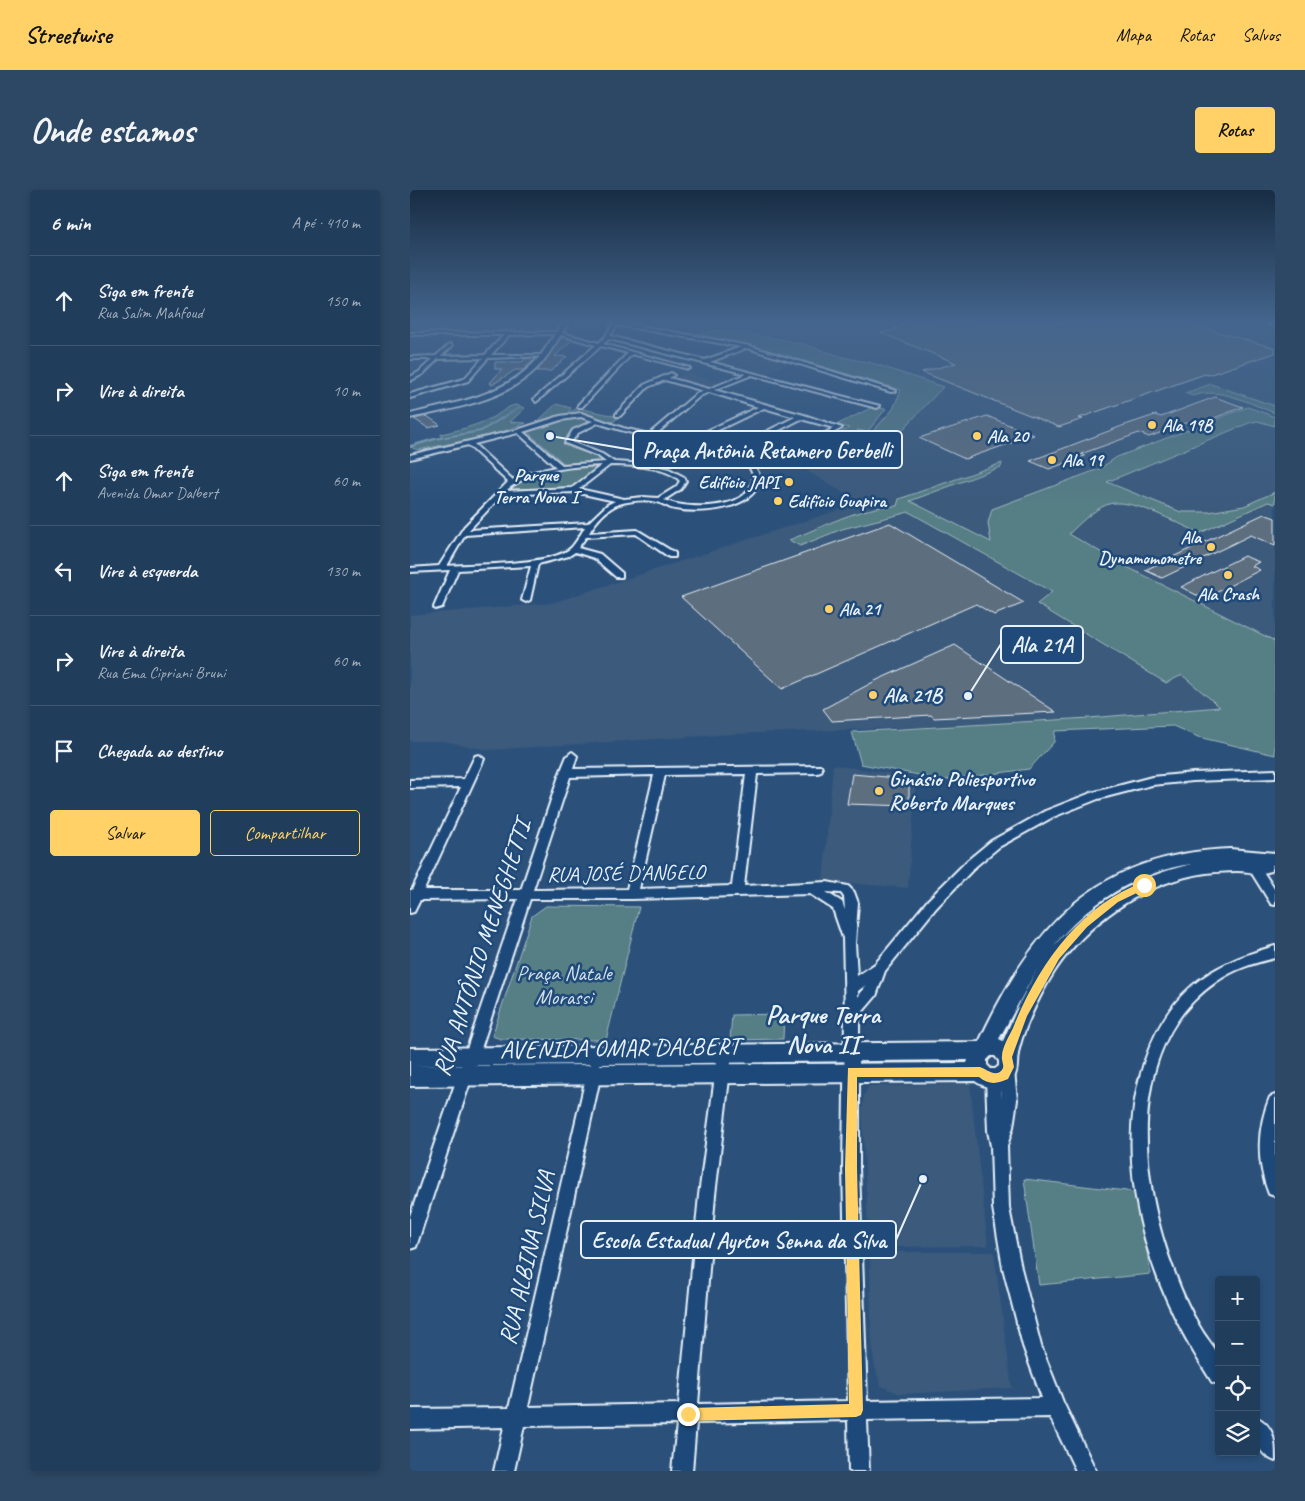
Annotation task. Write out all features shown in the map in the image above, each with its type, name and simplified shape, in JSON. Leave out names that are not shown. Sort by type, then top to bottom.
[{"type":"main road","points":[[410,414],[479,398],[502,390],[513,383]]},
{"type":"street","points":[[410,396],[460,383]]},
{"type":"street","points":[[536,400],[555,383]]},
{"type":"street","points":[[580,406],[602,383]]},
{"type":"street","points":[[618,415],[641,390],[656,383]]},
{"type":"street","points":[[684,383],[839,428],[800,449]]},
{"type":"street","points":[[651,435],[690,400],[729,383]]},
{"type":"street","points":[[790,383],[877,406]]},
{"type":"street","points":[[866,383],[893,391]]},
{"type":"street","points":[[686,443],[764,406]]},
{"type":"street","points":[[410,570],[535,563],[566,554],[574,549],[590,525],[609,506],[623,501],[642,499],[659,500],[674,507],[711,509],[730,505],[747,496],[755,486],[756,478],[754,470],[743,460],[729,453],[621,429],[589,417],[570,416],[470,444],[411,456]]},
{"type":"street","points":[[729,453],[802,416]]},
{"type":"street","points":[[598,421],[576,431],[569,439],[568,444],[600,455],[611,462]]},
{"type":"street","points":[[519,431],[561,468]]},
{"type":"street","points":[[470,444],[512,482]]},
{"type":"street","points":[[441,569],[463,533],[512,482],[561,468],[611,462],[632,463],[666,471],[682,478],[683,481],[679,488],[659,500]]},
{"type":"street","points":[[574,490],[611,462]]},
{"type":"street","points":[[501,493],[574,490],[623,501]]},
{"type":"street","points":[[463,533],[590,525]]},
{"type":"street","points":[[584,535],[637,532],[672,555]]},
{"type":"street","points":[[574,549],[597,556],[619,575]]},
{"type":"street","points":[[526,600],[535,563]]},
{"type":"street","points":[[438,607],[455,568]]},
{"type":"street","name":"RUA ANTÔNIO MENEGHETTI","points":[[410,1241],[572,756]]},
{"type":"street","points":[[410,908],[413,895],[479,759]]},
{"type":"street","points":[[565,773],[817,769]]},
{"type":"street","points":[[738,890],[752,770]]},
{"type":"street","points":[[632,894],[660,772]]},
{"type":"street","points":[[859,1471],[851,1168],[852,987],[880,968],[916,923],[972,863],[995,844],[1049,814],[1095,796],[1152,781],[1193,777],[1275,774]]},
{"type":"street","points":[[410,784],[468,783]]},
{"type":"street","points":[[997,1069],[976,1060],[1035,959],[1081,906],[1112,886],[1154,866],[1202,855],[1250,860],[1275,859]]},
{"type":"street","points":[[1250,860],[1275,900]]},
{"type":"street","points":[[997,1069],[1023,1014],[1055,956],[1083,924],[1115,900],[1144,885],[1176,873],[1250,860],[1275,869]]},
{"type":"street","name":"RUA JOSÉ D'ANGELO","points":[[413,895],[632,894],[812,889],[838,906],[849,943],[852,987]]},
{"type":"street","points":[[1215,1368],[1182,1312],[1152,1230],[1143,1199],[1138,1148],[1142,1095],[1152,1058],[1162,1036],[1182,1002],[1209,979],[1244,961],[1275,952]]},
{"type":"street","points":[[852,1014],[871,992],[880,968]]},
{"type":"street","points":[[983,1049],[998,1048],[996,1131],[999,1146],[1001,1208],[1012,1268],[1032,1346],[1055,1407],[1086,1471]]},
{"type":"street","name":"AVENIDA OMAR DALBERT","points":[[851,1062],[983,1049]]},
{"type":"street","name":"AVENIDA OMAR DALBERT","points":[[410,1057],[598,1055],[723,1063],[851,1062],[997,1069]]},
{"type":"street","name":"RUA ALBINA SILVA","points":[[504,1471],[598,1055]]},
{"type":"street","points":[[682,1471],[706,1205],[723,1063]]},
{"type":"street","name":"AVENIDA OMAR DALBERT","points":[[410,1076],[594,1074],[723,1063]]},
{"type":"street","points":[[1275,1102],[1269,1115],[1267,1139],[1270,1169],[1275,1188]]},
{"type":"street","points":[[410,1419],[1055,1407]]},
{"type":"street","points":[[1260,1432],[1275,1451]]},
{"type":"shaded area","points":[[691,383],[722,383],[711,388]]},
{"type":"shaded area","points":[[902,383],[1275,383],[1275,714],[734,734],[488,750],[443,741],[410,741],[410,615],[552,603],[860,503],[789,460],[937,392]]},
{"type":"shaded area","points":[[833,765],[916,777],[908,888],[823,881]]},
{"type":"shaded area","points":[[970,1084],[988,1246],[869,1247],[862,1113],[864,1095],[869,1086]]},
{"type":"shaded area","points":[[870,1252],[994,1252],[1012,1388],[900,1394],[881,1386],[874,1364],[871,1329]]},
{"type":"green space","points":[[877,383],[931,383],[943,387],[894,439],[864,448],[870,435],[893,409],[901,390]]},
{"type":"green space","points":[[1211,384],[1275,406],[1275,413],[1235,397],[1214,393],[1203,393],[1193,396],[1185,393]]},
{"type":"green space","points":[[556,404],[571,408],[568,413],[578,408],[620,417],[612,422],[600,420],[581,425],[567,438],[567,445],[571,448],[601,458],[597,461],[566,465],[525,430],[536,423]]},
{"type":"green space","points":[[516,405],[525,408],[510,422],[526,423],[472,439],[418,450],[410,447],[441,438],[441,434],[482,422]]},
{"type":"green space","points":[[873,407],[886,409],[867,432],[857,430],[869,434],[860,438],[840,433],[849,428],[836,425]]},
{"type":"green space","points":[[1248,407],[1275,417],[1275,426],[1257,421],[1249,423],[1107,482],[1181,512],[1209,512],[1244,506],[1275,492],[1275,504],[1268,502],[1200,533],[1140,507],[1115,503],[1106,505],[1096,511],[1069,534],[1125,566],[1275,641],[1275,755],[1198,737],[1173,726],[1055,731],[1054,742],[1029,769],[945,780],[861,764],[852,732],[1089,718],[1220,707],[1182,675],[1166,683],[1037,604],[1052,592],[909,512],[842,529],[800,546],[789,540],[856,513],[869,509],[897,506],[899,499],[1002,463],[1001,467],[910,501],[991,542],[988,523],[992,509],[1099,469],[1117,457]]},
{"type":"green space","points":[[604,464],[573,488],[509,489],[518,481],[535,475]]},
{"type":"green space","name":"Praça Natale Morassi","points":[[546,906],[639,907],[606,1040],[501,1039],[492,1036],[532,916]]},
{"type":"green space","points":[[784,1014],[783,1039],[730,1040],[732,1015]]},
{"type":"green space","points":[[1024,1179],[1135,1192],[1151,1274],[1039,1285]]},
{"type":"building","points":[[949,383],[1180,383],[1079,418],[1083,419],[1059,427]]},
{"type":"building","points":[[1215,397],[1243,407],[1201,423],[1194,420],[1149,437],[1139,433],[1081,454],[1085,456],[1049,469],[1030,461],[1122,426],[1155,415],[1161,417]]},
{"type":"building","points":[[427,416],[440,425],[428,428],[414,419]]},
{"type":"building","name":"Ala 20","points":[[987,416],[1034,435],[965,459],[919,438]]},
{"type":"building","name":"Ala Dynamomometre","points":[[1264,514],[1275,518],[1275,546],[1251,535],[1162,578],[1145,570]]},
{"type":"building","name":"Ala 21","points":[[890,523],[1024,603],[994,615],[976,604],[782,689],[681,597]]},
{"type":"building","name":"Ala Crash","points":[[1244,556],[1259,562],[1252,566],[1260,570],[1204,599],[1181,587]]},
{"type":"building","points":[[955,645],[1056,712],[934,718],[931,715],[832,721],[823,709],[877,680]]},
{"type":"building","name":"Ginásio Poliesportivo Roberto Marques","points":[[852,774],[909,779],[909,806],[847,804]]},
{"type":"waterway","points":[[505,416],[519,408]]},
{"type":"waterway","points":[[410,446],[434,439],[481,431],[507,415]]},
{"type":"place","name":"Ala 19B","points":[[1152,425]]},
{"type":"place","name":"Praça Antônia Retamero Gerbelli","points":[[550,436]]},
{"type":"place","name":"Ala 20","points":[[977,436]]},
{"type":"place","name":"Ala 19","points":[[1052,460]]},
{"type":"place","name":"Edifício JAPI","points":[[789,482]]},
{"type":"place","name":"Edifício Guapira","points":[[778,501]]},
{"type":"place","name":"Ala Dynamomometre","points":[[1211,547]]},
{"type":"place","name":"Ala Crash","points":[[1228,575]]},
{"type":"place","name":"Ala 21","points":[[829,609]]},
{"type":"place","name":"Ala 21B","points":[[873,695]]},
{"type":"place","name":"Ala 21A","points":[[968,696]]},
{"type":"place","name":"Ginásio Poliesportivo Roberto Marques","points":[[879,791]]},
{"type":"place","name":"Escola Estadual Ayrton Senna da Silva","points":[[923,1179]]},
{"type":"district","name":"Parque Terra Nova I","points":[[536,486]]},
{"type":"district","name":"Parque Terra Nova II","points":[[823,1029]]},
{"type":"route","points":[[688,1414],[856,1410],[851,1072],[951,1071],[980,1072],[987,1077],[1001,1077],[1008,1071],[1009,1062],[1007,1057],[1023,1014],[1055,956],[1083,924],[1115,900],[1144,885]]}]
